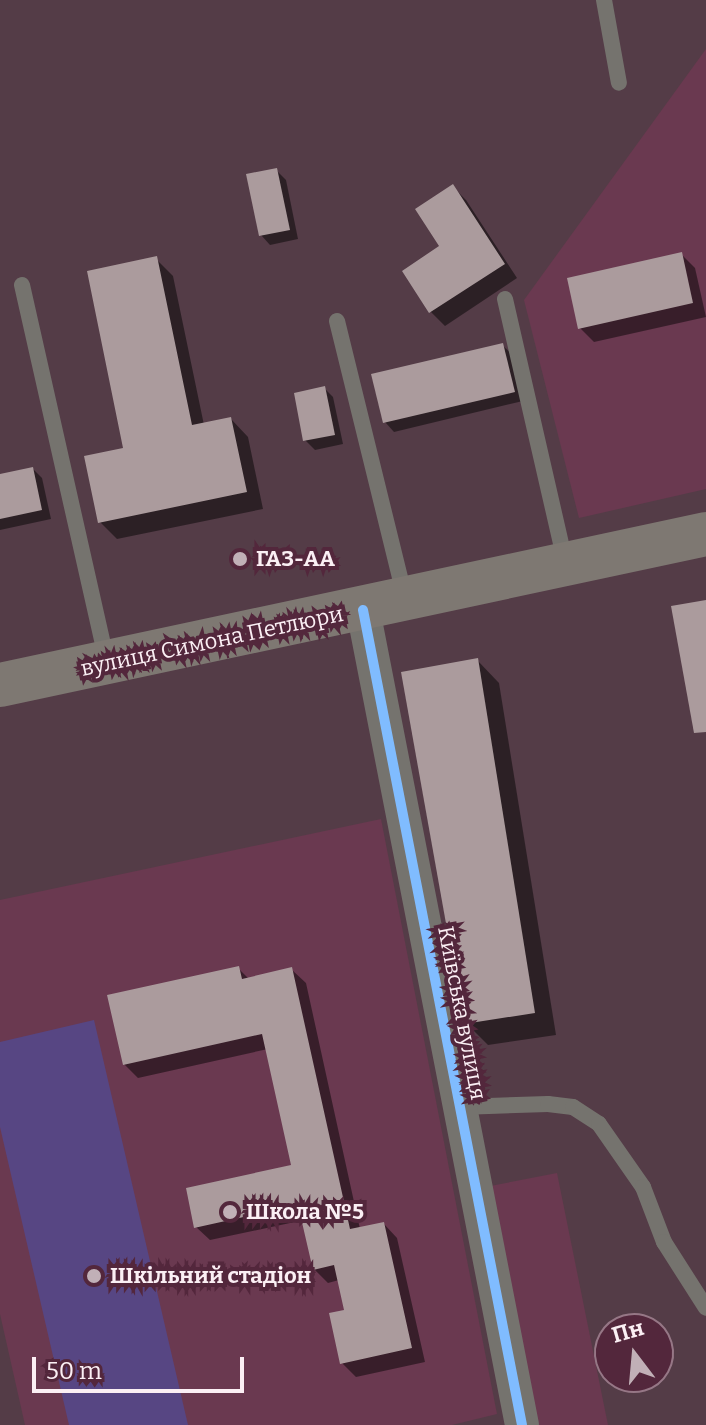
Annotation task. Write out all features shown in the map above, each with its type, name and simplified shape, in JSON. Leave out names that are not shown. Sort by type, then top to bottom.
[{"type":"highway","name":"вулиця Симона Петлюри","points":[[0,685],[363,610],[706,534]]},
{"type":"street","name":"Київська вулиця","points":[[363,610],[522,1425]]},
{"type":"lane","points":[[604,0],[619,83]]},
{"type":"lane","points":[[22,285],[108,663]]},
{"type":"lane","points":[[505,299],[566,564]]},
{"type":"lane","points":[[337,321],[406,599]]},
{"type":"lane","points":[[460,1107],[548,1104],[573,1107],[599,1124],[643,1187],[664,1242],[706,1308]]},
{"type":"shaded area","points":[[706,49],[706,489],[579,518],[524,300]]},
{"type":"shaded area","name":"Школа №5","points":[[381,819],[497,1414],[452,1425],[25,1425],[0,1314],[0,900]]},
{"type":"shaded area","name":"Шкільний стадіон","points":[[94,1020],[188,1425],[69,1425],[0,1127],[0,1042]]},
{"type":"shaded area","points":[[557,1173],[594,1356],[594,1393],[602,1393],[608,1425],[522,1425],[475,1189]]},
{"type":"building","points":[[277,168],[290,230],[259,236],[246,174]]},
{"type":"building","points":[[453,184],[505,264],[429,313],[402,271],[439,246],[415,209]]},
{"type":"building","points":[[682,252],[693,303],[578,329],[567,278]]},
{"type":"building","points":[[157,256],[192,425],[231,417],[247,492],[98,523],[84,456],[123,448],[87,271]]},
{"type":"building","points":[[503,343],[515,392],[383,423],[371,374]]},
{"type":"building","points":[[325,386],[335,435],[303,441],[294,393]]},
{"type":"building","points":[[33,467],[42,510],[0,519],[0,474]]},
{"type":"building","points":[[706,600],[706,732],[694,733],[671,606]]},
{"type":"building","points":[[478,658],[535,1013],[464,1024],[401,672]]},
{"type":"building","points":[[239,966],[242,979],[292,967],[350,1229],[384,1222],[412,1348],[340,1364],[329,1313],[344,1310],[334,1265],[313,1270],[298,1205],[194,1228],[186,1188],[291,1165],[262,1034],[123,1065],[107,995]]},
{"type":"cycle path","points":[[363,610],[522,1425]]},
{"type":"place","name":"ГАЗ-АА","points":[[240,559]]},
{"type":"place","name":"Школа №5","points":[[230,1212]]},
{"type":"place","name":"Шкільний стадіон","points":[[94,1276]]}]
